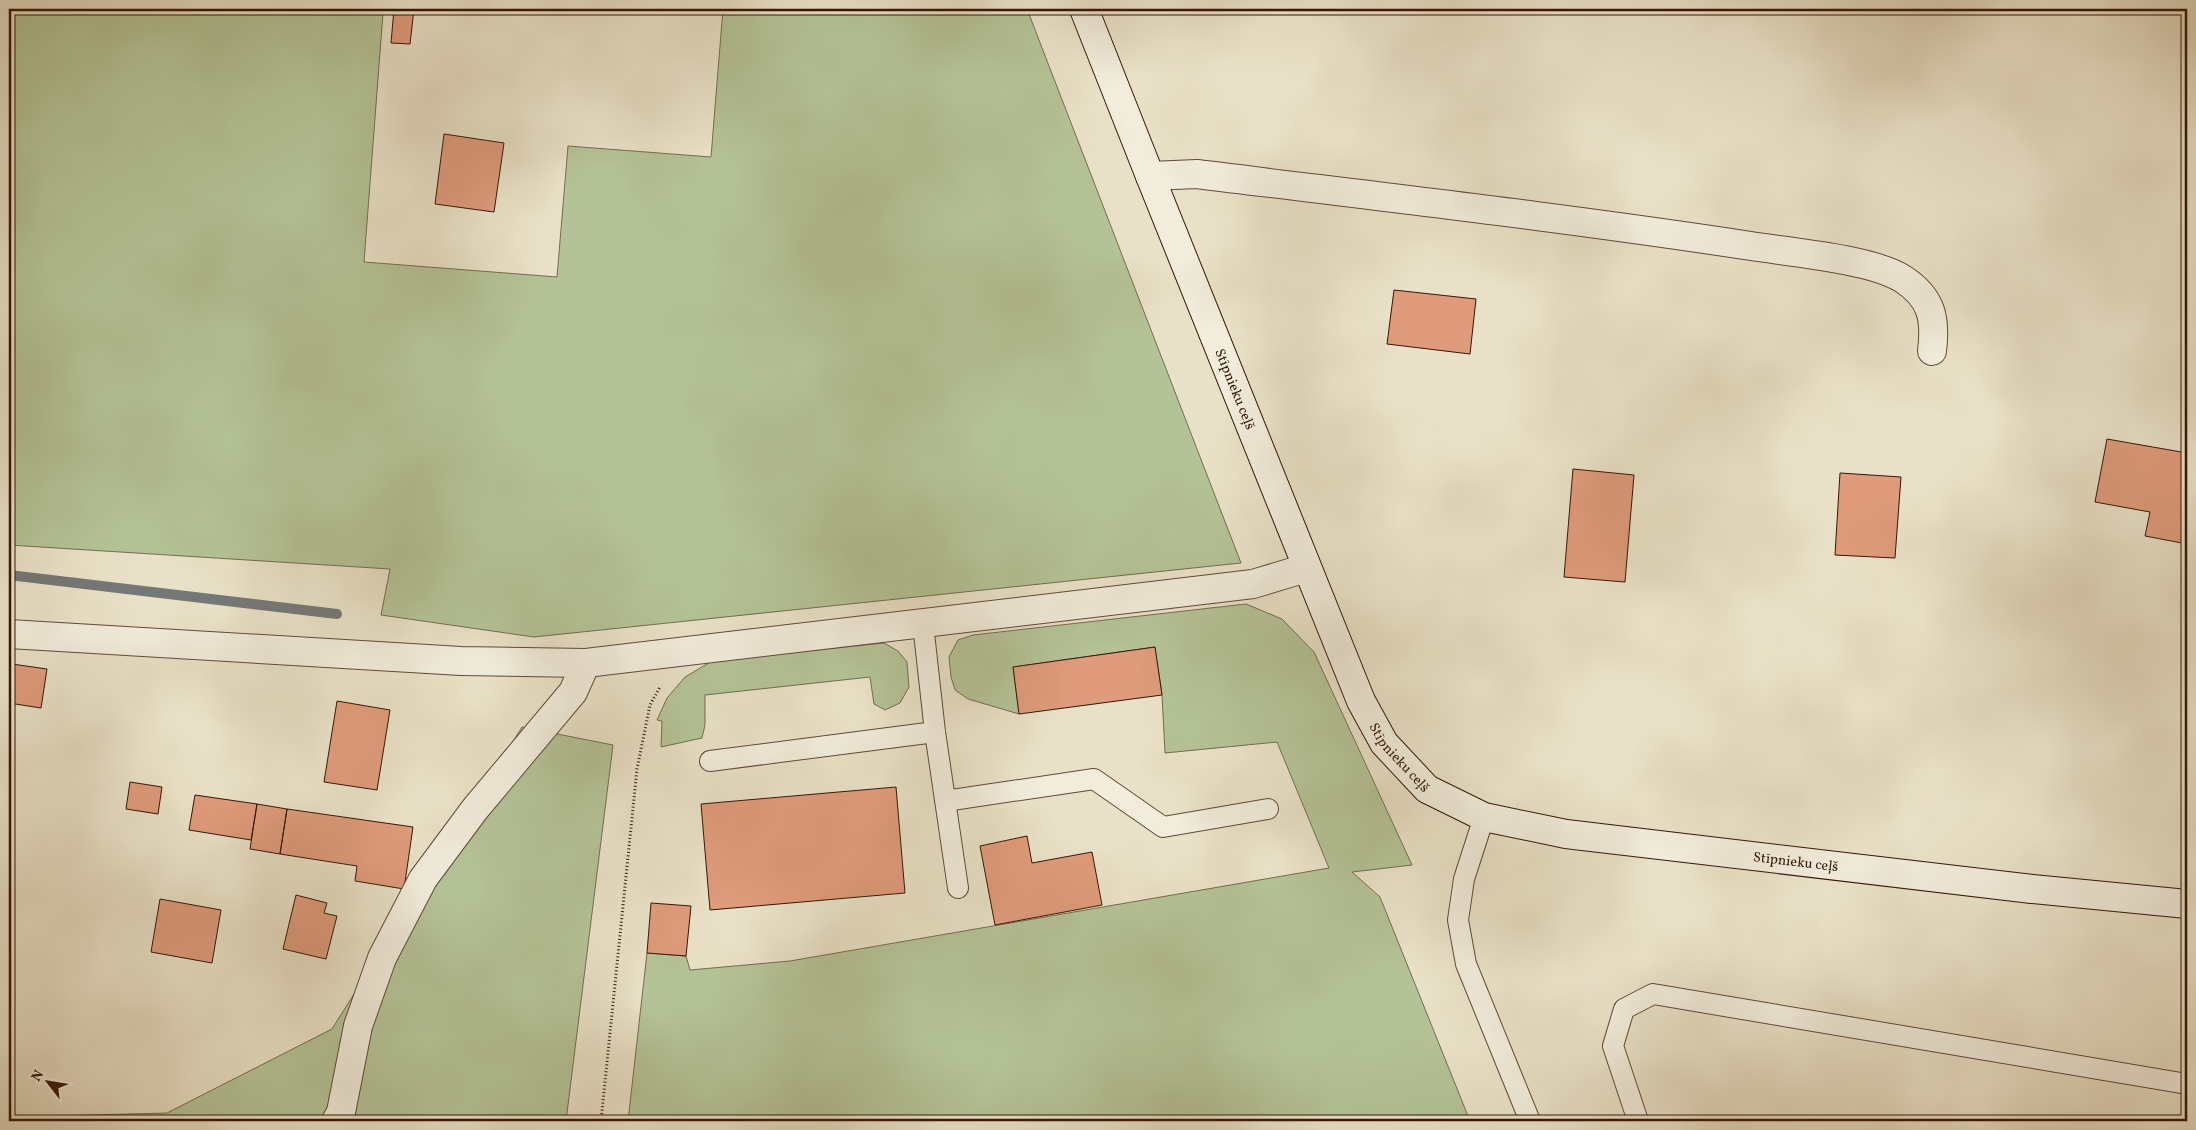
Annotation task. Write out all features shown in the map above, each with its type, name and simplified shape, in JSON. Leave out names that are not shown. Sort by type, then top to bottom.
[{"type":"street","name":"Stīpnieku ceļš","points":[[1084,9],[1361,702],[1384,743],[1428,789],[1484,817],[1566,834],[2032,889],[2187,904]]},
{"type":"street","points":[[1150,176],[1197,174],[1695,238],[1853,262],[1887,271],[1902,278],[1918,291],[1927,302],[1932,316],[1934,332],[1932,351]]},
{"type":"street","points":[[9,634],[461,661],[586,663],[1253,584],[1306,568]]},
{"type":"street","points":[[336,1121],[341,1112],[358,1026],[382,958],[423,880],[475,808],[573,692],[586,663]]},
{"type":"lane","points":[[923,624],[935,732],[958,888]]},
{"type":"lane","points":[[710,761],[935,732]]},
{"type":"lane","points":[[946,801],[1094,780],[1163,827],[1268,809]]},
{"type":"lane","points":[[1484,817],[1464,879],[1458,920],[1466,964],[1530,1121]]},
{"type":"lane","points":[[1638,1121],[1613,1046],[1624,1009],[1653,994],[2187,1084]]},
{"type":"path","points":[[601,1121],[637,769],[650,705],[680,651]]},
{"type":"green space","points":[[9,9],[336,9],[383,13],[364,262],[557,277],[568,146],[711,157],[723,9],[1027,9],[1241,563],[534,637],[381,615],[390,569],[9,545]]},
{"type":"green space","points":[[1246,604],[1282,619],[1314,652],[1412,865],[1352,872],[1380,897],[1470,1121],[628,1121],[647,953],[686,956],[690,970],[790,961],[1329,868],[1277,742],[1165,753],[1162,695],[1155,647],[1013,667],[1019,714],[968,699],[955,690],[951,677],[949,657],[958,640],[973,635]]},
{"type":"green space","points":[[884,643],[898,651],[907,662],[909,687],[900,703],[885,710],[874,704],[870,677],[705,695],[705,725],[702,738],[661,747],[662,721],[657,720],[667,698],[685,677],[712,661]]},
{"type":"green space","points":[[522,727],[613,745],[566,1121],[9,1121],[9,1117],[167,1113],[332,1029]]},
{"type":"building","points":[[394,9],[414,9],[410,44],[391,43]]},
{"type":"building","points":[[444,134],[504,143],[494,212],[435,204]]},
{"type":"building","points":[[1394,290],[1476,299],[1470,354],[1387,344]]},
{"type":"building","points":[[2107,439],[2187,453],[2187,544],[2145,536],[2150,512],[2095,502]]},
{"type":"building","points":[[1573,469],[1634,475],[1625,582],[1564,577]]},
{"type":"building","points":[[1840,473],[1901,477],[1895,558],[1835,555]]},
{"type":"building","points":[[1155,647],[1162,695],[1019,714],[1013,667]]},
{"type":"building","points":[[12,664],[47,669],[41,708],[9,703]]},
{"type":"building","points":[[337,701],[390,710],[377,790],[324,782]]},
{"type":"building","points":[[130,782],[162,787],[158,814],[126,809]]},
{"type":"building","points":[[896,787],[905,893],[710,910],[701,804]]},
{"type":"building","points":[[195,795],[257,804],[251,840],[189,830]]},
{"type":"building","points":[[257,804],[287,809],[280,854],[250,849]]},
{"type":"building","points":[[287,809],[413,827],[404,889],[355,881],[357,866],[280,854]]},
{"type":"building","points":[[1027,836],[1032,863],[1092,852],[1102,905],[995,925],[980,846]]},
{"type":"building","points":[[296,895],[327,903],[324,913],[337,916],[326,959],[283,949]]},
{"type":"building","points":[[160,899],[221,910],[212,963],[151,952]]},
{"type":"building","points":[[651,903],[691,906],[686,956],[647,953]]},
{"type":"waterway","points":[[9,575],[337,614]]}]
